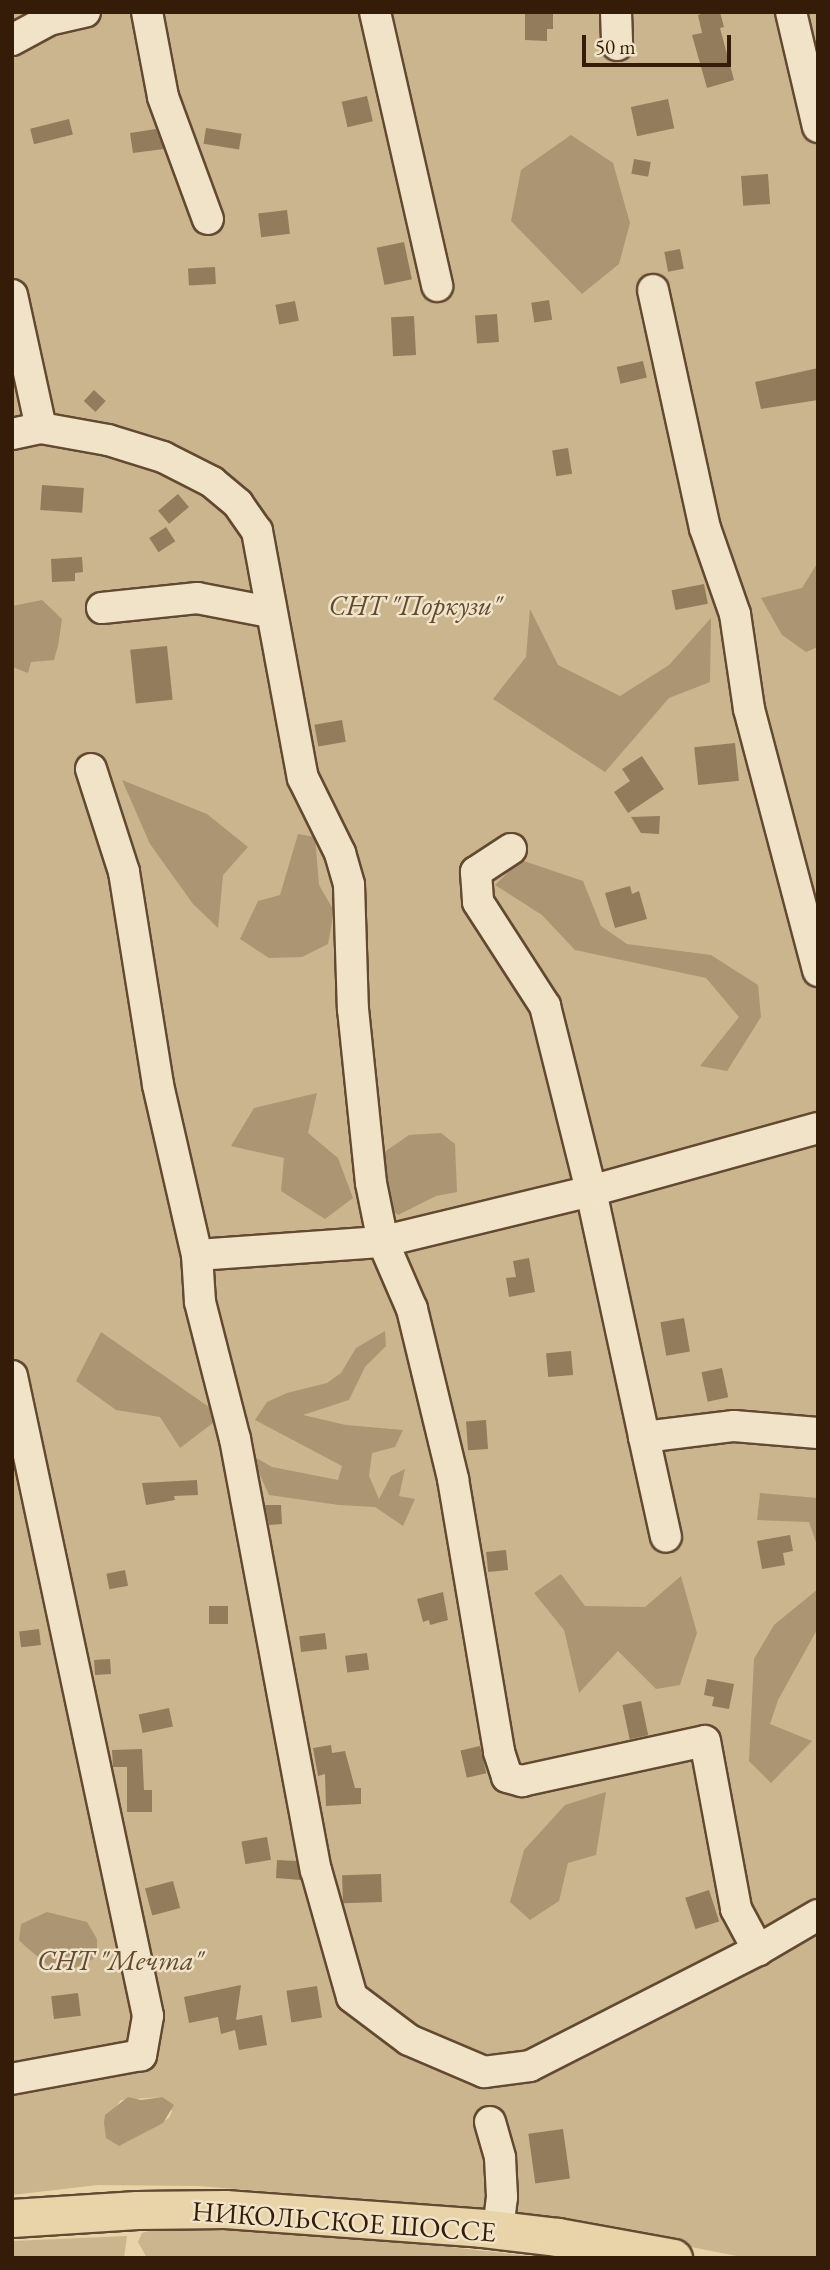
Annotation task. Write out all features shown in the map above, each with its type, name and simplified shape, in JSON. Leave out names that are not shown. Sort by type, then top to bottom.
[{"type":"main road","name":"НИКОЛЬСКОЕ ШОССЕ","points":[[12,2218],[124,2210],[225,2209],[558,2237],[673,2258]]},
{"type":"street","points":[[12,40],[49,20],[85,12]]},
{"type":"street","points":[[147,12],[163,97],[208,219]]},
{"type":"street","points":[[375,12],[437,286]]},
{"type":"street","points":[[616,12],[617,45]]},
{"type":"street","points":[[791,12],[818,127]]},
{"type":"street","points":[[653,289],[705,528],[735,614],[749,709],[818,971]]},
{"type":"street","points":[[12,295],[26,431],[130,447],[163,457],[212,482],[238,504],[257,531],[303,778],[340,853],[349,885],[354,1023],[371,1183],[383,1242],[412,1309],[453,1479],[499,1752],[507,1777],[522,1781],[705,1741],[736,1909],[758,1950]]},
{"type":"street","points":[[102,608],[197,598],[270,612]]},
{"type":"street","points":[[91,769],[124,872],[158,1085],[197,1255],[200,1302],[235,1439],[316,1870],[352,1997],[409,2040],[484,2072],[530,2066],[758,1950],[818,1915]]},
{"type":"street","points":[[511,849],[476,872],[478,902],[545,1006],[591,1191],[667,1537]]},
{"type":"street","points":[[197,1255],[383,1242],[815,1138]]},
{"type":"street","points":[[12,1376],[148,2016],[141,2055],[12,2079]]},
{"type":"street","points":[[644,1437],[734,1426],[818,1433]]},
{"type":"street","points":[[490,2122],[500,2158],[502,2197],[498,2231]]},
{"type":"green space","name":"СНТ \"Поркузи\"","points":[[12,12],[818,12],[818,2258],[747,2258],[635,2236],[445,2206],[199,2186],[98,2185],[12,2195]],"holes":[[[162,2097],[172,2111],[169,2118],[129,2140],[112,2112],[121,2100]]]},
{"type":"green space","points":[[163,2227],[213,2227],[379,2239],[547,2258],[147,2258],[138,2242],[142,2233]]},
{"type":"green space","points":[[127,2236],[124,2258],[12,2258],[12,2241]]},
{"type":"shaded area","points":[[571,135],[613,163],[630,223],[619,264],[582,294],[511,221],[521,170]]},
{"type":"shaded area","points":[[818,562],[818,647],[806,652],[782,635],[761,598],[802,588]]},
{"type":"shaded area","points":[[42,600],[62,619],[58,646],[54,660],[31,662],[28,673],[12,667],[12,606]]},
{"type":"shaded area","points":[[530,609],[558,665],[620,696],[669,665],[711,618],[710,682],[669,698],[605,772],[493,699],[526,657]]},
{"type":"shaded area","points":[[122,780],[207,814],[248,847],[223,875],[218,928],[193,904],[150,844]]},
{"type":"shaded area","points":[[298,834],[315,837],[319,885],[334,911],[328,944],[302,957],[269,958],[240,939],[258,901],[280,895]]},
{"type":"shaded area","points":[[521,860],[583,881],[601,926],[627,944],[711,955],[758,985],[761,1017],[727,1071],[700,1066],[739,1017],[706,978],[575,950],[542,915],[495,885]]},
{"type":"shaded area","points":[[317,1093],[308,1133],[338,1158],[353,1198],[325,1219],[281,1191],[284,1158],[231,1146],[254,1108]]},
{"type":"shaded area","points":[[441,1133],[455,1144],[457,1192],[436,1196],[398,1215],[390,1208],[384,1184],[383,1153],[409,1135]]},
{"type":"shaded area","points":[[385,1331],[386,1346],[365,1367],[349,1400],[303,1415],[346,1425],[403,1430],[395,1447],[372,1453],[369,1476],[379,1499],[391,1476],[405,1469],[399,1496],[415,1499],[403,1526],[375,1507],[269,1495],[251,1455],[272,1467],[338,1480],[342,1466],[255,1420],[267,1402],[287,1393],[327,1383],[341,1373],[356,1348]]},
{"type":"shaded area","points":[[101,1332],[222,1416],[180,1448],[160,1417],[116,1410],[76,1381]]},
{"type":"shaded area","points":[[760,1493],[818,1498],[818,1548],[809,1522],[757,1520]]},
{"type":"shaded area","points":[[561,1574],[585,1606],[645,1607],[681,1576],[697,1633],[680,1685],[656,1689],[618,1651],[579,1693],[564,1630],[534,1593]]},
{"type":"shaded area","points":[[818,1589],[818,1628],[778,1700],[770,1724],[812,1741],[771,1783],[749,1761],[754,1659],[774,1625]]},
{"type":"shaded area","points":[[606,1792],[596,1855],[568,1863],[559,1901],[530,1920],[510,1902],[524,1850],[565,1805]]},
{"type":"shaded area","points":[[47,1912],[87,1922],[97,1939],[97,1953],[93,1959],[66,1972],[56,1972],[19,1940],[21,1924]]},
{"type":"shaded area","points":[[128,2097],[141,2100],[162,2097],[174,2105],[163,2123],[119,2146],[106,2138],[105,2115]]},
{"type":"building","points":[[525,12],[553,12],[553,29],[547,29],[547,41],[525,40]]},
{"type":"building","points":[[720,12],[724,27],[720,28],[734,80],[707,88],[692,35],[702,33],[698,15]]},
{"type":"building","points":[[367,96],[373,121],[348,127],[342,102]]},
{"type":"building","points":[[668,99],[674,128],[637,136],[631,107]]},
{"type":"building","points":[[69,119],[73,135],[34,144],[30,129]]},
{"type":"building","points":[[206,128],[242,134],[239,149],[203,144]]},
{"type":"building","points":[[156,129],[164,149],[133,153],[130,133]]},
{"type":"building","points":[[634,159],[651,162],[648,177],[631,174]]},
{"type":"building","points":[[768,174],[770,204],[743,206],[741,176]]},
{"type":"building","points":[[287,210],[290,234],[261,237],[258,214]]},
{"type":"building","points":[[404,242],[412,279],[385,285],[377,248]]},
{"type":"building","points":[[680,249],[684,269],[668,272],[664,252]]},
{"type":"building","points":[[215,267],[216,284],[189,285],[188,268]]},
{"type":"building","points":[[549,300],[552,320],[534,323],[531,303]]},
{"type":"building","points":[[295,301],[299,321],[279,324],[275,305]]},
{"type":"building","points":[[497,314],[499,342],[477,343],[475,316]]},
{"type":"building","points":[[414,316],[416,355],[393,356],[391,317]]},
{"type":"building","points":[[643,361],[647,378],[621,384],[617,367]]},
{"type":"building","points":[[818,368],[818,400],[761,409],[755,382]]},
{"type":"building","points":[[94,390],[106,401],[95,412],[84,401]]},
{"type":"building","points":[[568,448],[572,474],[556,476],[552,451]]},
{"type":"building","points":[[42,485],[84,488],[82,513],[40,510]]},
{"type":"building","points":[[178,494],[189,507],[169,524],[158,511]]},
{"type":"building","points":[[166,527],[175,541],[158,552],[149,538]]},
{"type":"building","points":[[82,557],[83,572],[75,573],[75,581],[52,582],[51,559]]},
{"type":"building","points":[[704,584],[708,604],[675,610],[672,590]]},
{"type":"building","points":[[167,646],[173,700],[136,704],[130,650]]},
{"type":"building","points":[[342,720],[346,742],[318,747],[314,725]]},
{"type":"building","points":[[735,743],[739,781],[698,785],[694,747]]},
{"type":"building","points":[[642,756],[664,789],[628,813],[614,792],[630,781],[622,769]]},
{"type":"building","points":[[660,816],[659,834],[641,833],[631,817]]},
{"type":"building","points":[[630,886],[632,894],[639,891],[647,919],[615,928],[605,893]]},
{"type":"building","points":[[529,1258],[535,1292],[509,1297],[506,1278],[516,1277],[513,1261]]},
{"type":"building","points":[[684,1318],[690,1351],[666,1356],[660,1322]]},
{"type":"building","points":[[571,1351],[573,1375],[548,1377],[546,1353]]},
{"type":"building","points":[[722,1368],[728,1397],[708,1402],[701,1372]]},
{"type":"building","points":[[486,1420],[488,1449],[468,1450],[466,1421]]},
{"type":"building","points":[[197,1480],[198,1495],[174,1496],[175,1500],[146,1505],[142,1483]]},
{"type":"building","points":[[265,1505],[281,1505],[282,1524],[269,1525]]},
{"type":"building","points":[[790,1535],[793,1551],[783,1553],[785,1565],[762,1569],[757,1541]]},
{"type":"building","points":[[506,1550],[508,1570],[488,1572],[486,1552]]},
{"type":"building","points":[[125,1570],[128,1586],[109,1589],[106,1574]]},
{"type":"building","points":[[443,1592],[448,1620],[430,1625],[429,1620],[423,1622],[417,1599]]},
{"type":"building","points":[[209,1606],[228,1606],[228,1624],[209,1624]]},
{"type":"building","points":[[39,1629],[41,1645],[21,1647],[19,1631]]},
{"type":"building","points":[[325,1633],[327,1649],[301,1652],[299,1636]]},
{"type":"building","points":[[367,1653],[369,1670],[347,1673],[345,1656]]},
{"type":"building","points":[[110,1659],[111,1674],[95,1675],[94,1660]]},
{"type":"building","points":[[707,1679],[734,1684],[729,1709],[712,1706],[714,1697],[704,1695]]},
{"type":"building","points":[[641,1701],[648,1735],[630,1739],[622,1705]]},
{"type":"building","points":[[169,1708],[173,1727],[143,1733],[139,1714]]},
{"type":"building","points":[[331,1745],[332,1753],[345,1751],[355,1788],[361,1788],[361,1804],[326,1806],[325,1774],[318,1776],[313,1748]]},
{"type":"building","points":[[480,1746],[486,1773],[467,1778],[461,1750]]},
{"type":"building","points":[[142,1749],[144,1790],[152,1790],[152,1812],[127,1812],[127,1767],[113,1767],[112,1750]]},
{"type":"building","points":[[267,1837],[271,1860],[245,1864],[241,1842]]},
{"type":"building","points":[[277,1860],[297,1861],[301,1880],[276,1878]]},
{"type":"building","points":[[381,1874],[382,1902],[343,1903],[342,1875]]},
{"type":"building","points":[[173,1881],[180,1908],[152,1916],[145,1889]]},
{"type":"building","points":[[709,1890],[719,1921],[695,1929],[685,1898]]},
{"type":"building","points":[[241,1985],[236,2020],[262,2015],[267,2045],[239,2050],[235,2030],[221,2034],[218,2017],[189,2023],[184,1997]]},
{"type":"building","points":[[317,1986],[322,2018],[291,2022],[286,1991]]},
{"type":"building","points":[[78,1993],[81,2016],[54,2019],[51,1996]]},
{"type":"building","points":[[563,2129],[570,2179],[535,2183],[528,2134]]},
{"type":"park label","name":"СНТ \"Мечта\"","points":[[120,1960]]}]
